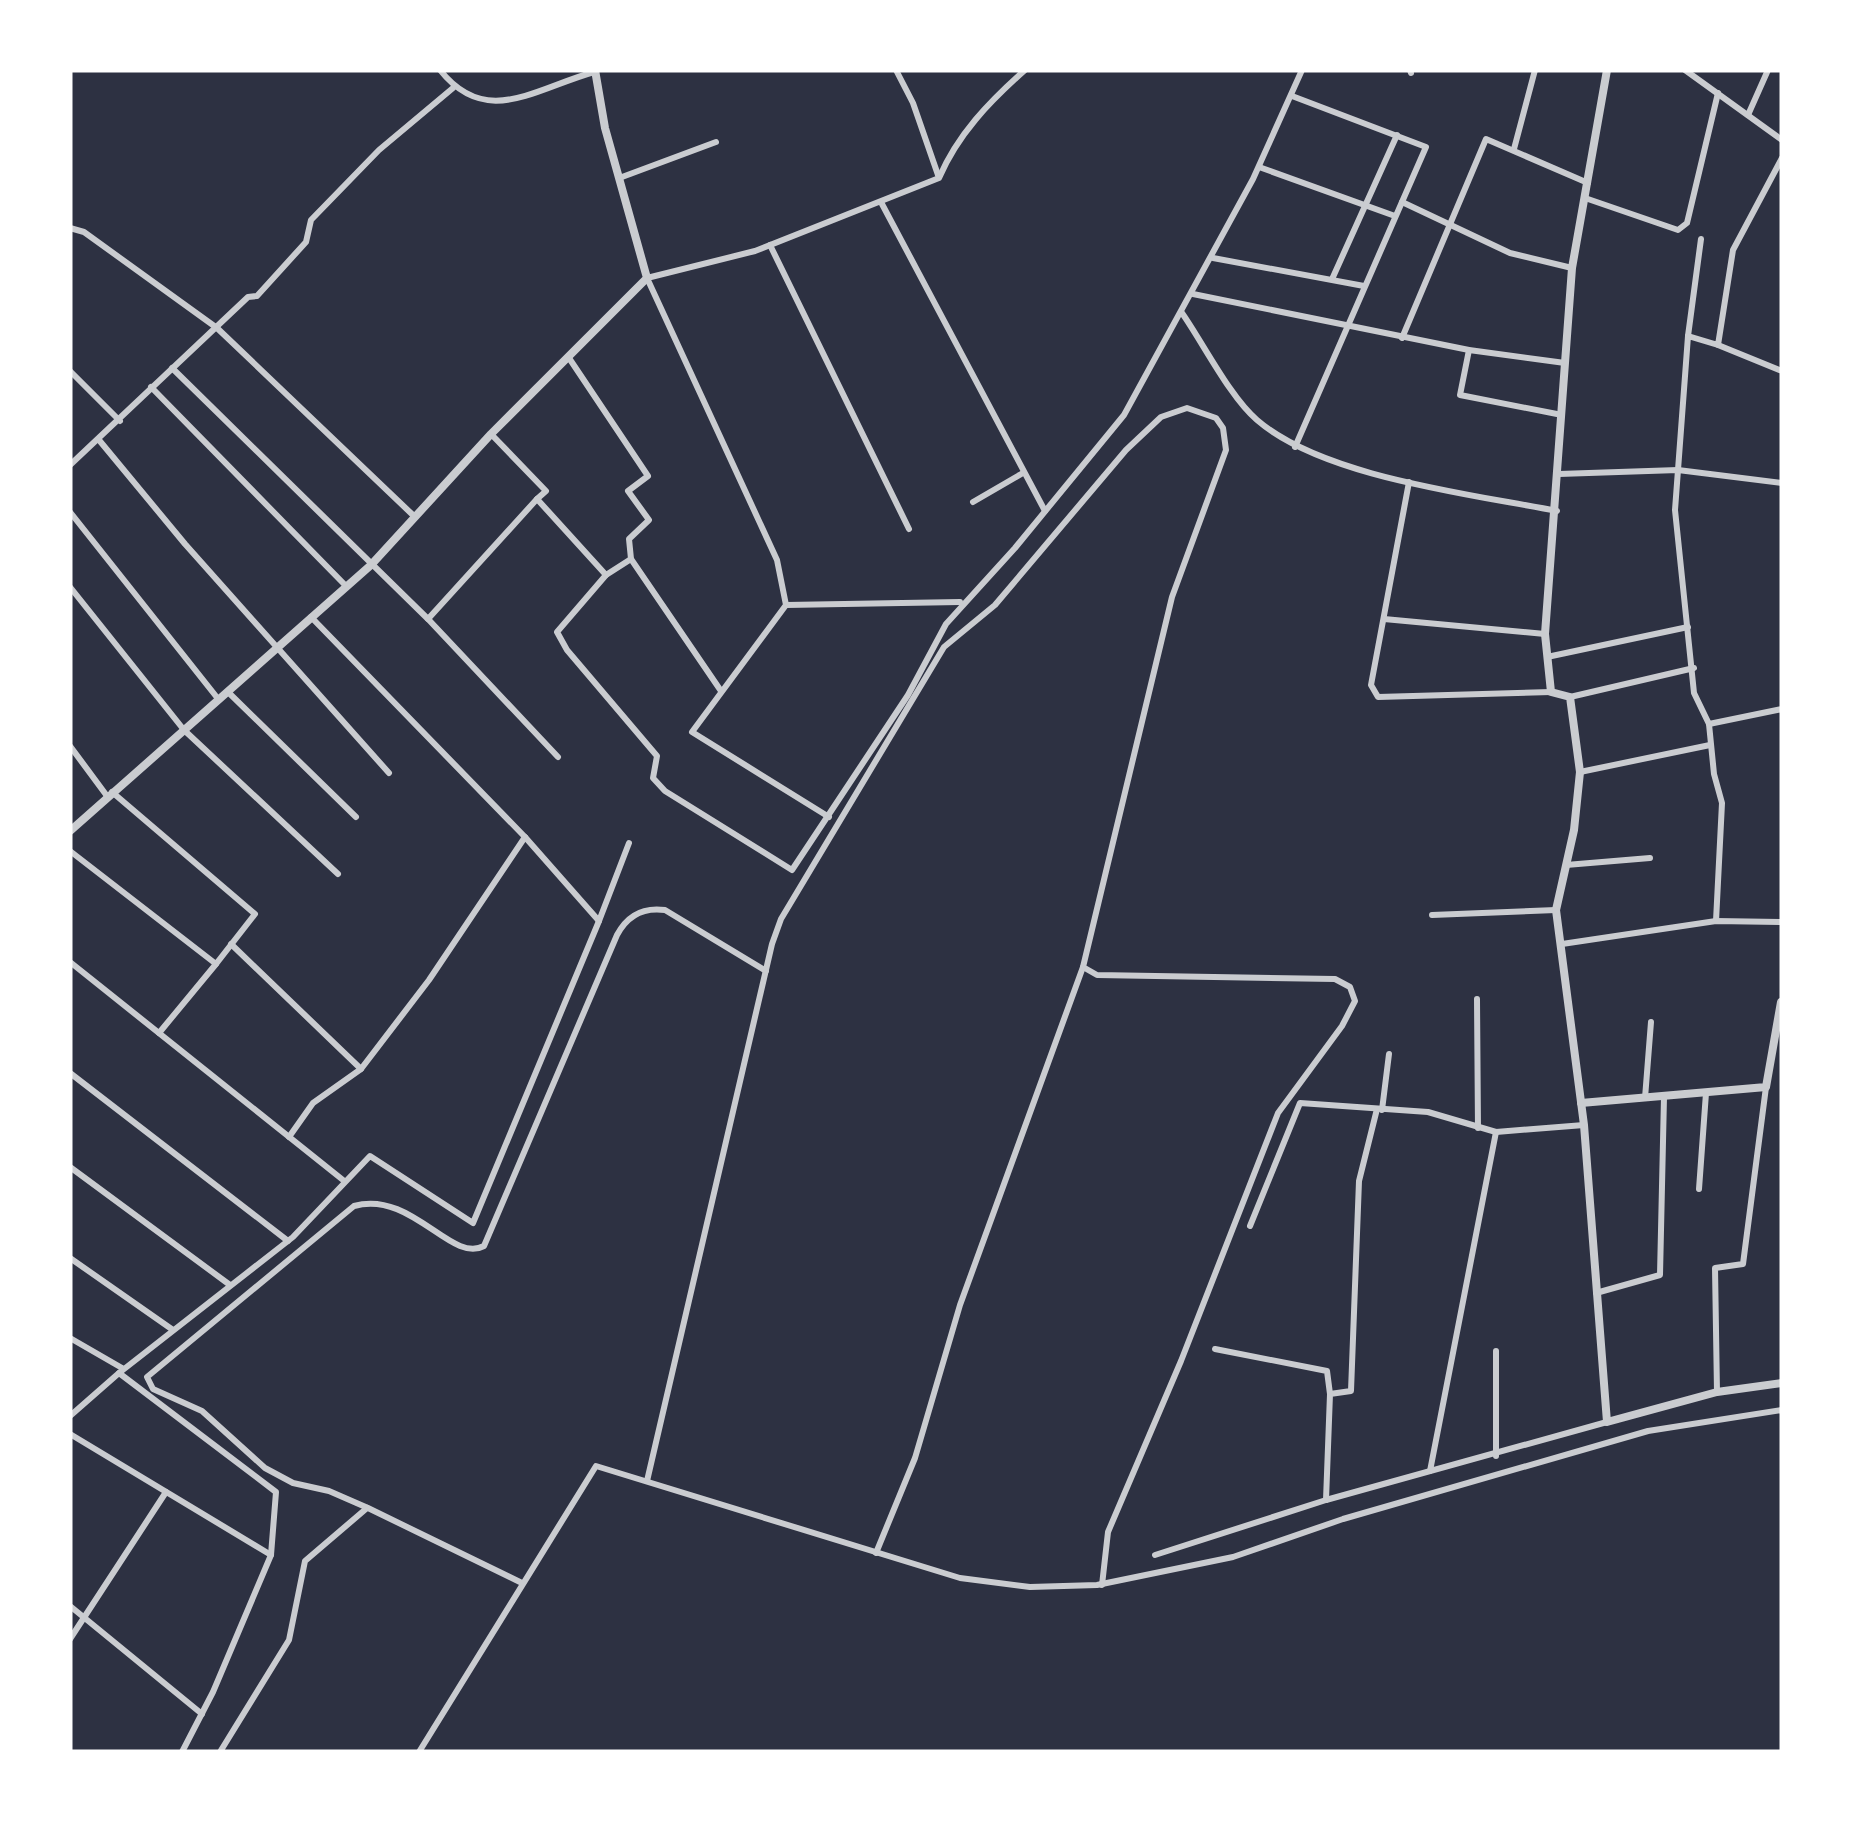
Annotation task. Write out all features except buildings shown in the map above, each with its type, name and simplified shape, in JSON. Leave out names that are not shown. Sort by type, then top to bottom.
[{"type":"street","points":[[440,70],[453,88],[466,97],[495,104],[594,71],[605,128],[622,177],[647,278],[778,560],[786,605],[692,732],[829,817]]},
{"type":"street","points":[[896,70],[913,103],[938,178]]},
{"type":"street","points":[[70,831],[371,564],[491,434],[647,278],[770,246],[882,204],[938,178],[950,152],[989,102],[1025,70]]},
{"type":"street","points":[[631,559],[606,575],[557,632],[567,650],[658,756],[653,778],[665,791],[792,870],[962,602],[1044,512],[1124,415],[1212,258],[1302,70]]},
{"type":"street","points":[[1514,149],[1536,70]]},
{"type":"street","points":[[1551,692],[1545,634],[1560,474],[1572,268],[1607,70]]},
{"type":"street","points":[[1685,70],[1782,140]]},
{"type":"street","points":[[1748,115],[1768,70]]},
{"type":"street","points":[[70,464],[100,440],[248,296],[257,296],[306,242],[311,220],[379,150],[453,88]]},
{"type":"street","points":[[1585,198],[1678,230],[1687,223],[1718,93]]},
{"type":"street","points":[[1292,96],[1426,147],[1295,447]]},
{"type":"street","points":[[1333,277],[1398,135]]},
{"type":"street","points":[[1402,338],[1486,139],[1588,183]]},
{"type":"street","points":[[622,177],[716,142]]},
{"type":"street","points":[[1718,345],[1734,250],[1782,158]]},
{"type":"street","points":[[1259,166],[1394,216]]},
{"type":"street","points":[[1402,202],[1510,253],[1572,268]]},
{"type":"street","points":[[882,204],[1044,512]]},
{"type":"street","points":[[70,228],[84,232],[218,328],[416,518]]},
{"type":"street","points":[[1701,239],[1688,336],[1675,510],[1694,693],[1708,724],[1722,802],[1716,922]]},
{"type":"street","points":[[770,246],[910,529]]},
{"type":"street","points":[[1212,258],[1333,277],[1364,286]]},
{"type":"street","points":[[1192,294],[1402,338],[1565,364]]},
{"type":"street","points":[[1182,312],[1254,418],[1295,447],[1410,482],[1557,511]]},
{"type":"street","points":[[1688,336],[1782,372]]},
{"type":"street","points":[[1470,350],[1460,394],[1562,415]]},
{"type":"street","points":[[568,358],[648,476],[628,490],[649,520],[629,540],[631,559],[722,690]]},
{"type":"street","points":[[172,368],[428,620],[558,757]]},
{"type":"street","points":[[70,371],[120,421]]},
{"type":"street","points":[[151,388],[346,586]]},
{"type":"street","points":[[647,1482],[776,932],[795,892],[909,713],[944,647],[996,605],[1126,450],[1161,417],[1196,408],[1216,418],[1224,428],[1226,450],[1172,597],[1083,966],[960,1305],[916,1458],[876,1552]]},
{"type":"street","points":[[428,620],[546,491],[491,434]]},
{"type":"street","points":[[100,440],[185,544],[389,772]]},
{"type":"street","points":[[1560,474],[1678,470],[1782,483]]},
{"type":"street","points":[[972,502],[1022,473]]},
{"type":"street","points":[[1410,482],[1371,685],[1378,697],[1396,700],[1551,692],[1570,697],[1694,668]]},
{"type":"street","points":[[537,499],[606,575]]},
{"type":"street","points":[[70,512],[219,700]]},
{"type":"street","points":[[70,587],[184,730],[338,874]]},
{"type":"street","points":[[786,605],[962,602]]},
{"type":"street","points":[[310,616],[524,837],[599,921]]},
{"type":"street","points":[[1384,619],[1545,634]]},
{"type":"street","points":[[1546,657],[1688,627]]},
{"type":"street","points":[[228,692],[356,817]]},
{"type":"street","points":[[1570,697],[1580,772],[1556,910],[1584,1124],[1607,1422]]},
{"type":"street","points":[[1708,724],[1782,709]]},
{"type":"street","points":[[1580,772],[1710,745]]},
{"type":"street","points":[[70,746],[110,794],[255,914],[159,1033]]},
{"type":"street","points":[[288,1137],[313,1102],[361,1069],[429,980],[524,837]]},
{"type":"street","points":[[70,1416],[121,1370],[288,1241],[370,1156],[472,1223],[629,843]]},
{"type":"street","points":[[70,851],[216,964]]},
{"type":"street","points":[[1566,865],[1623,857],[1650,858]]},
{"type":"street","points":[[522,1583],[330,1491],[293,1483],[266,1468],[202,1411],[154,1390],[147,1377],[354,1206],[367,1202],[398,1208],[436,1229],[456,1248],[465,1251],[484,1246],[616,935],[634,914],[651,908],[665,910],[766,972]]},
{"type":"street","points":[[1432,914],[1556,910]]},
{"type":"street","points":[[1562,944],[1716,922],[1782,922]]},
{"type":"street","points":[[231,944],[361,1069]]},
{"type":"street","points":[[70,962],[343,1180]]},
{"type":"street","points":[[1083,966],[1097,974],[1335,979],[1355,994],[1352,1011],[1278,1113],[1159,1417],[1108,1532],[1102,1584]]},
{"type":"street","points":[[1477,998],[1478,1128]]},
{"type":"street","points":[[1717,1392],[1715,1268],[1742,1264],[1781,1002]]},
{"type":"street","points":[[1645,1098],[1650,1022]]},
{"type":"street","points":[[1330,1394],[1351,1391],[1359,1181],[1380,1110],[1389,1054]]},
{"type":"street","points":[[70,1073],[288,1241]]},
{"type":"street","points":[[1581,1103],[1766,1087]]},
{"type":"street","points":[[1699,1189],[1706,1094]]},
{"type":"street","points":[[1596,1293],[1660,1275],[1664,1097]]},
{"type":"street","points":[[1250,1226],[1300,1103],[1428,1112],[1496,1132],[1584,1124]]},
{"type":"street","points":[[1430,1471],[1496,1132]]},
{"type":"street","points":[[70,1167],[230,1285]]},
{"type":"street","points":[[70,1258],[173,1330]]},
{"type":"street","points":[[70,1338],[121,1370],[276,1492],[271,1556],[182,1752]]},
{"type":"street","points":[[1215,1349],[1327,1371],[1330,1394],[1326,1500]]},
{"type":"street","points":[[1496,1350],[1496,1456]]},
{"type":"street","points":[[1154,1554],[1326,1500],[1717,1392],[1782,1383]]},
{"type":"street","points":[[419,1752],[596,1466],[978,1582],[1030,1587],[1102,1584],[1233,1557],[1343,1519],[1648,1431],[1782,1410]]},
{"type":"street","points":[[70,1434],[271,1556]]},
{"type":"street","points":[[70,1639],[166,1492]]},
{"type":"street","points":[[220,1752],[289,1640],[306,1562],[368,1508]]},
{"type":"street","points":[[70,1606],[202,1714]]}]
